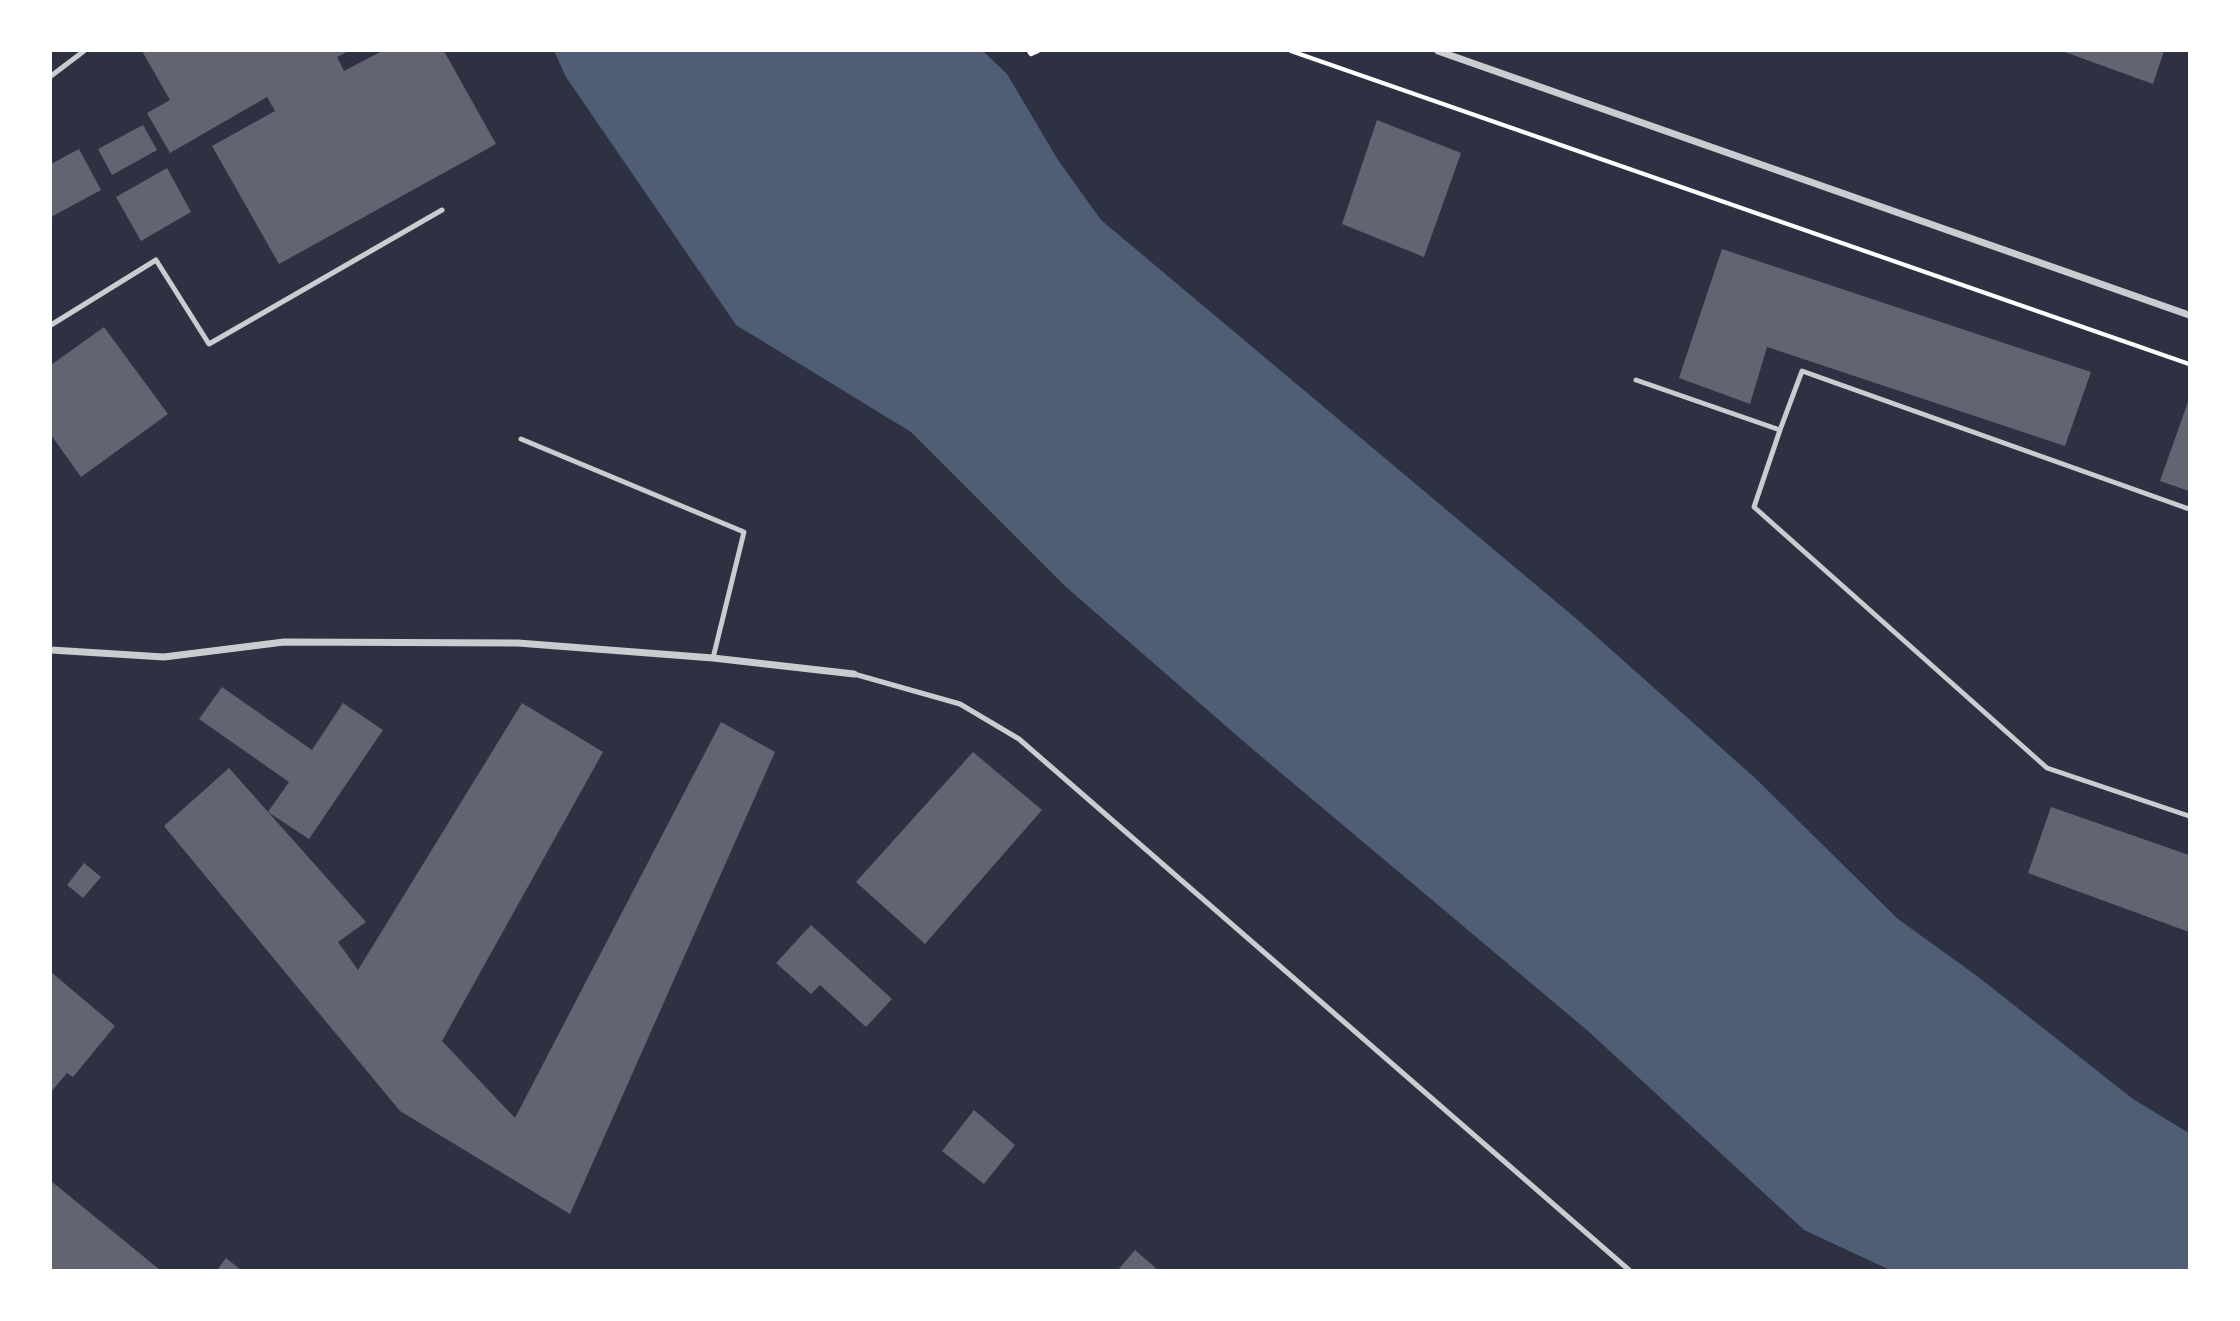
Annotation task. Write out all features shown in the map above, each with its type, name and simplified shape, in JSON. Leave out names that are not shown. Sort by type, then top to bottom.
[{"type":"street","points":[[1438,51],[2189,315]]},
{"type":"street","points":[[51,650],[164,657],[284,642],[504,643],[713,658],[854,674]]},
{"type":"lane","points":[[51,76],[84,51]]},
{"type":"lane","points":[[51,325],[156,260],[209,344],[442,210]]},
{"type":"lane","points":[[2189,509],[1802,371],[1754,507],[2048,768],[2189,816]]},
{"type":"lane","points":[[1636,380],[1780,430]]},
{"type":"lane","points":[[521,439],[744,532],[713,658]]},
{"type":"lane","points":[[854,674],[961,704],[1019,739],[1629,1270]]},
{"type":"path","points":[[1029,51],[1031,54],[1038,51]]},
{"type":"path","points":[[1291,51],[2189,364]]},
{"type":"water","points":[[554,51],[983,51],[1007,74],[1058,160],[1101,220],[1579,621],[1755,778],[1898,919],[1977,976],[2133,1099],[2189,1133],[2189,1270],[1890,1270],[1804,1230],[1588,1031],[1250,747],[1066,587],[911,432],[736,325],[566,77]]},
{"type":"building","points":[[142,51],[349,51],[337,57],[344,71],[382,51],[444,51],[496,144],[279,264],[212,146],[275,111],[267,97],[170,153],[147,113],[170,100]]},
{"type":"building","points":[[2062,51],[2164,51],[2153,84]]},
{"type":"building","points":[[1377,120],[1461,153],[1424,257],[1342,224]]},
{"type":"building","points":[[143,125],[157,150],[112,175],[98,149]]},
{"type":"building","points":[[79,149],[101,190],[51,217],[51,164]]},
{"type":"building","points":[[167,168],[191,212],[141,241],[116,197]]},
{"type":"building","points":[[1722,249],[2091,372],[2065,446],[1767,347],[1750,404],[1679,378]]},
{"type":"building","points":[[104,327],[168,414],[81,477],[51,435],[51,365]]},
{"type":"building","points":[[2189,399],[2189,491],[2160,481]]},
{"type":"building","points":[[222,687],[312,750],[343,703],[383,730],[309,839],[268,812],[289,782],[199,719]]},
{"type":"building","points":[[522,703],[603,752],[442,1041],[515,1118],[721,722],[775,752],[570,1214],[400,1111],[164,826],[229,768],[366,922],[338,942],[358,970]]},
{"type":"building","points":[[973,752],[1042,810],[925,944],[856,882]]},
{"type":"building","points":[[2051,807],[2189,855],[2189,932],[2028,873]]},
{"type":"building","points":[[84,863],[101,877],[83,898],[67,885]]},
{"type":"building","points":[[811,925],[892,999],[866,1027],[820,985],[811,994],[776,963]]},
{"type":"building","points":[[51,972],[115,1026],[73,1077],[67,1073],[51,1092]]},
{"type":"building","points":[[974,1110],[1015,1145],[984,1184],[942,1151]]},
{"type":"building","points":[[51,1181],[160,1270],[51,1270]]},
{"type":"building","points":[[1135,1250],[1158,1270],[1118,1270]]},
{"type":"building","points":[[226,1258],[241,1270],[217,1270]]}]
